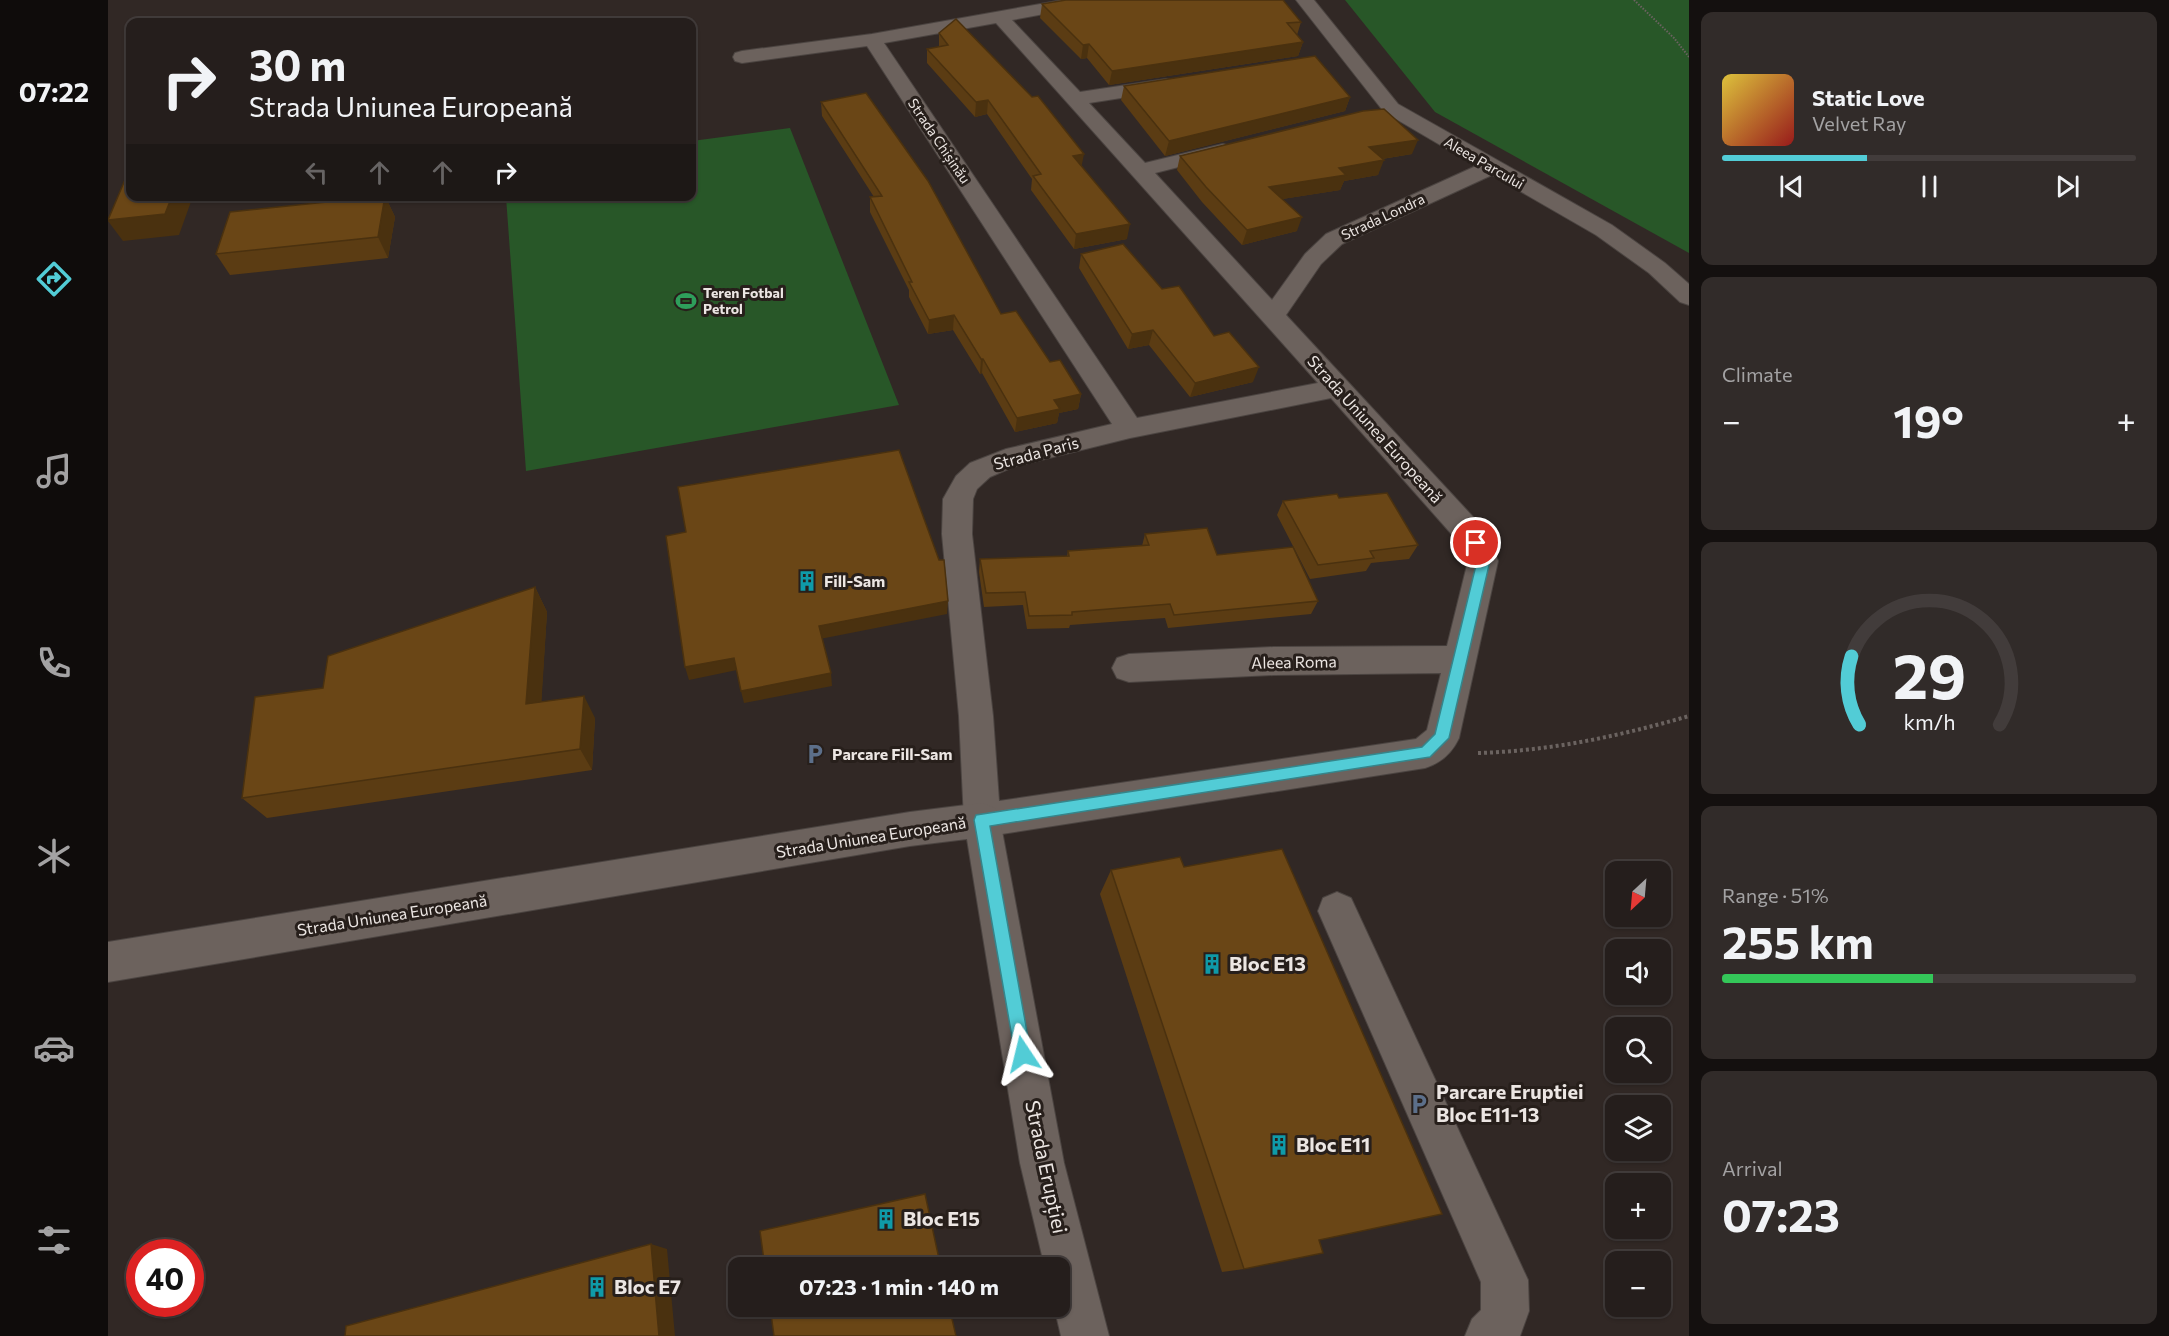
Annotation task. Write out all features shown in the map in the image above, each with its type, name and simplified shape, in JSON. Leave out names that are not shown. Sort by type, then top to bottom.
[{"type":"street","points":[[742,57],[872,40],[1092,0]]},
{"type":"street","name":"Aleea Parcului","points":[[1305,0],[1391,108],[1628,245],[1689,297]]},
{"type":"street","name":"Strada Uniunea Europeană","points":[[108,962],[910,829],[1425,753],[1442,738],[1484,561],[1476,543],[1339,388],[1138,171],[1076,99],[1000,17]]},
{"type":"street","name":"Strada Chișinău","points":[[872,40],[1130,429]]},
{"type":"street","points":[[1327,60],[1350,56]]},
{"type":"street","points":[[1076,99],[1190,81]]},
{"type":"street","points":[[1368,114],[1391,108]]},
{"type":"street","points":[[1138,171],[1242,145]]},
{"type":"street","name":"Strada Londra","points":[[1272,317],[1313,259],[1334,239],[1491,167]]},
{"type":"street","name":"Strada Paris","points":[[982,820],[973,680],[957,534],[958,499],[966,483],[980,470],[1006,459],[1130,429],[1339,388]]},
{"type":"street","name":"Aleea Roma","points":[[1129,668],[1274,661],[1459,659]]},
{"type":"street","name":"Strada Erupției","points":[[982,820],[1042,1163],[1085,1336]]},
{"type":"street","points":[[1337,911],[1504,1280],[1506,1310],[1500,1326],[1489,1336]]},
{"type":"path","points":[[1634,0],[1674,38],[1689,57]]},
{"type":"path","points":[[1425,753],[1513,753],[1612,736],[1689,716]]},
{"type":"green space","points":[[1345,0],[1689,0],[1689,253],[1435,112]]},
{"type":"green space","name":"Teren Fotbal Petrol","points":[[790,128],[899,405],[526,471],[506,201],[696,201],[696,140]]},
{"type":"building","points":[[1066,0],[1283,0],[1301,22],[1287,23],[1303,42],[1112,71],[1089,44],[1083,45],[1042,4]]},
{"type":"building","points":[[956,19],[1032,97],[1038,96],[1084,154],[1073,156],[1130,224],[1076,234],[1033,176],[1041,174],[988,100],[976,102],[927,49],[948,45],[939,33]]},
{"type":"building","points":[[1315,56],[1350,97],[1169,141],[1124,86]]},
{"type":"building","points":[[866,93],[928,181],[1001,314],[1016,311],[1050,362],[1060,360],[1081,394],[1054,400],[1060,409],[1017,418],[954,315],[929,320],[870,197],[882,196],[821,102]]},
{"type":"building","points":[[1384,109],[1418,140],[1369,147],[1384,160],[1339,168],[1346,175],[1269,187],[1302,217],[1247,230],[1180,156],[1363,111]]},
{"type":"building","points":[[126,177],[126,201],[170,201],[165,214],[108,220]]},
{"type":"building","points":[[337,201],[384,201],[378,237],[216,254],[230,212]]},
{"type":"building","points":[[1123,244],[1162,289],[1179,286],[1214,336],[1229,332],[1259,367],[1195,383],[1153,330],[1132,334],[1081,254]]},
{"type":"building","name":"Fill-Sam","points":[[899,450],[939,560],[944,560],[948,601],[819,626],[831,673],[741,691],[734,658],[685,667],[666,536],[686,532],[678,487]]},
{"type":"building","points":[[1387,493],[1418,545],[1370,551],[1374,558],[1318,565],[1283,501],[1337,494],[1339,498]]},
{"type":"building","points":[[1207,528],[1217,555],[1293,547],[1318,601],[1174,615],[1170,604],[1072,612],[1072,615],[1029,616],[1025,592],[986,593],[980,559],[1069,556],[1068,551],[1149,545],[1145,534]]},
{"type":"building","points":[[535,587],[526,704],[584,696],[580,749],[242,798],[255,697],[323,688],[328,656]]},
{"type":"building","points":[[1282,849],[1442,1214],[1319,1240],[1323,1253],[1244,1269],[1111,870],[1180,857],[1184,867]]},
{"type":"building","name":"Bloc E15","points":[[925,1194],[939,1257],[764,1257],[760,1231]]},
{"type":"building","name":"Bloc E7","points":[[651,1244],[659,1336],[345,1336],[346,1326]]},
{"type":"building","points":[[771,1317],[952,1317],[956,1336],[774,1336]]},
{"type":"place","name":"Teren Fotbal Petrol","points":[[686,301]]},
{"type":"place","name":"Fill-Sam","points":[[807,581]]},
{"type":"place","name":"Parcare Fill-Sam","points":[[815,754]]},
{"type":"place","name":"Bloc E13","points":[[1212,964]]},
{"type":"place","name":"Parcare Eruptiei Bloc E11-13","points":[[1419,1104]]},
{"type":"place","name":"Bloc E11","points":[[1279,1145]]},
{"type":"place","name":"Bloc E15","points":[[886,1219]]},
{"type":"place","name":"Bloc E7","points":[[597,1287]]},
{"type":"route","points":[[1023,1054],[982,820],[1425,753],[1442,738],[1484,561],[1476,543]]}]
